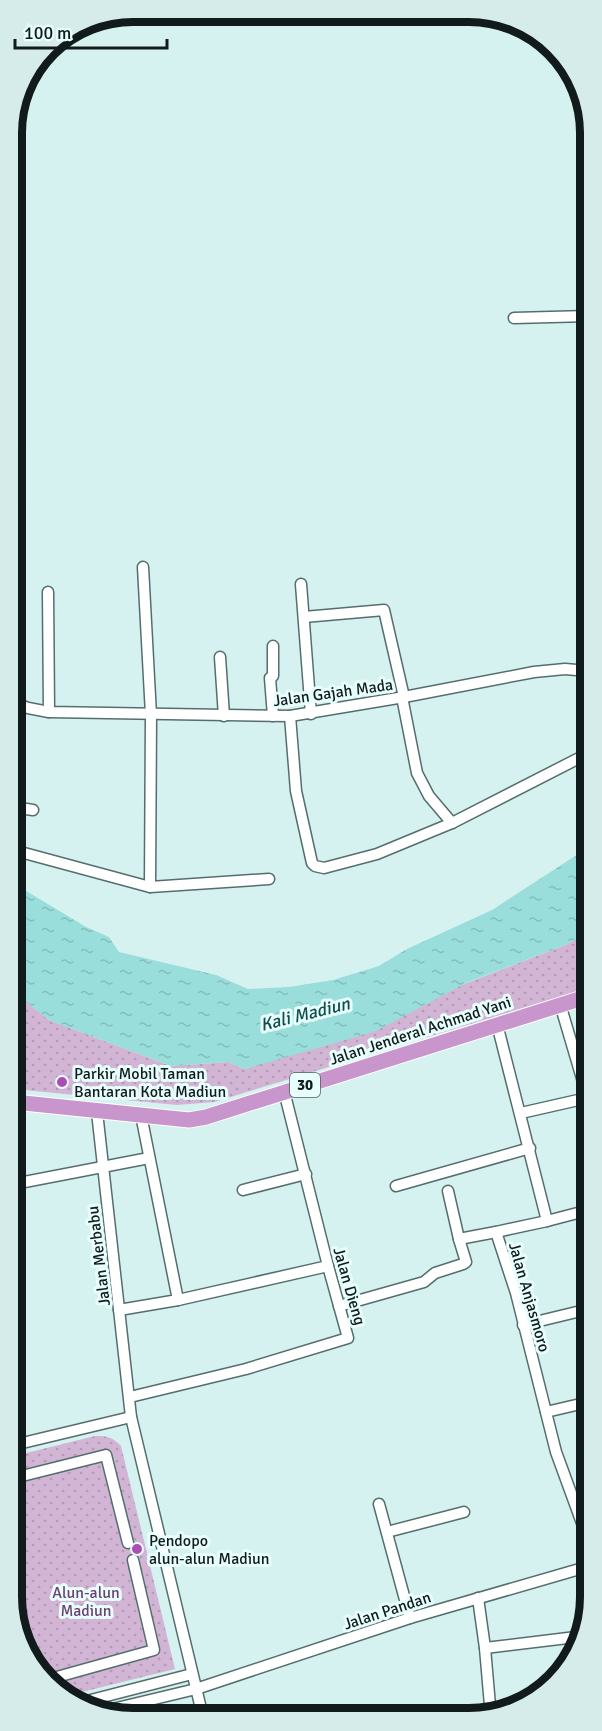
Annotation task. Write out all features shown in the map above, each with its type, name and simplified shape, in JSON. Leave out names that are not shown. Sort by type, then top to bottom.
[{"type":"highway","name":"Jalan Jenderal Achmad Yani","points":[[22,1103],[189,1120],[206,1117],[579,999]]},
{"type":"street","points":[[514,318],[580,316]]},
{"type":"street","points":[[143,567],[151,715],[150,886]]},
{"type":"street","points":[[301,584],[311,714]]},
{"type":"street","points":[[48,592],[49,712]]},
{"type":"street","points":[[304,617],[384,610],[417,773],[429,796],[452,823]]},
{"type":"street","points":[[273,646],[273,676],[270,678],[273,716]]},
{"type":"street","points":[[220,657],[224,716]]},
{"type":"street","name":"Jalan Gajah Mada","points":[[23,705],[49,712],[290,716],[534,672],[565,669],[580,670]]},
{"type":"street","points":[[290,716],[296,791],[312,863],[324,868],[376,854],[452,823],[580,757]]},
{"type":"street","points":[[23,808],[33,810]]},
{"type":"street","points":[[23,852],[150,886],[269,879]]},
{"type":"street","points":[[560,1004],[579,1071]]},
{"type":"street","points":[[497,1024],[547,1221]]},
{"type":"street","name":"Jalan Dieng","points":[[130,1397],[246,1369],[348,1339],[285,1091]]},
{"type":"street","points":[[520,1113],[579,1100]]},
{"type":"street","name":"Jalan Merbabu","points":[[97,1112],[131,1417],[200,1708]]},
{"type":"street","points":[[141,1115],[178,1299]]},
{"type":"street","points":[[396,1186],[530,1148]]},
{"type":"street","points":[[22,1182],[149,1158]]},
{"type":"street","points":[[243,1190],[306,1173]]},
{"type":"street","points":[[339,1306],[424,1282],[435,1273],[466,1262],[448,1191]]},
{"type":"street","name":"Jalan Anjasmoro","points":[[579,1216],[496,1232],[516,1293],[556,1452],[579,1515]]},
{"type":"street","points":[[459,1239],[496,1232]]},
{"type":"street","points":[[119,1310],[328,1266]]},
{"type":"street","points":[[523,1325],[579,1311]]},
{"type":"street","points":[[546,1412],[579,1404]]},
{"type":"street","points":[[22,1443],[131,1417]]},
{"type":"street","points":[[22,1476],[106,1455],[128,1543]]},
{"type":"street","points":[[379,1504],[410,1618]]},
{"type":"street","points":[[387,1532],[464,1512]]},
{"type":"street","points":[[56,1677],[154,1650],[133,1560]]},
{"type":"street","name":"Jalan Pandan","points":[[118,1708],[196,1689],[410,1618],[579,1569]]},
{"type":"street","points":[[478,1598],[490,1706]]},
{"type":"street","points":[[485,1648],[572,1637]]},
{"type":"street","points":[[91,1700],[192,1674]]},
{"type":"green space","points":[[579,938],[579,991],[214,1102],[177,1105],[22,1090],[22,999],[49,1020],[171,1066],[228,1062],[245,1069]]},
{"type":"green space","name":"Alun-alun Madiun","points":[[95,1436],[110,1438],[121,1446],[175,1669],[77,1693],[55,1676],[41,1659],[28,1633],[22,1597],[22,1454]]},
{"type":"water","name":"Kali Madiun","points":[[580,853],[579,938],[468,982],[376,1031],[245,1069],[228,1062],[171,1066],[49,1020],[22,999],[22,889],[86,927],[109,937],[119,952],[216,975],[248,989],[289,987],[333,980],[379,966],[407,949],[492,910]]},
{"type":"place","name":"Parkir Mobil Taman Bantaran Kota Madiun","points":[[62,1082]]},
{"type":"place","name":"Pendopo alun-alun Madiun","points":[[137,1549]]}]
